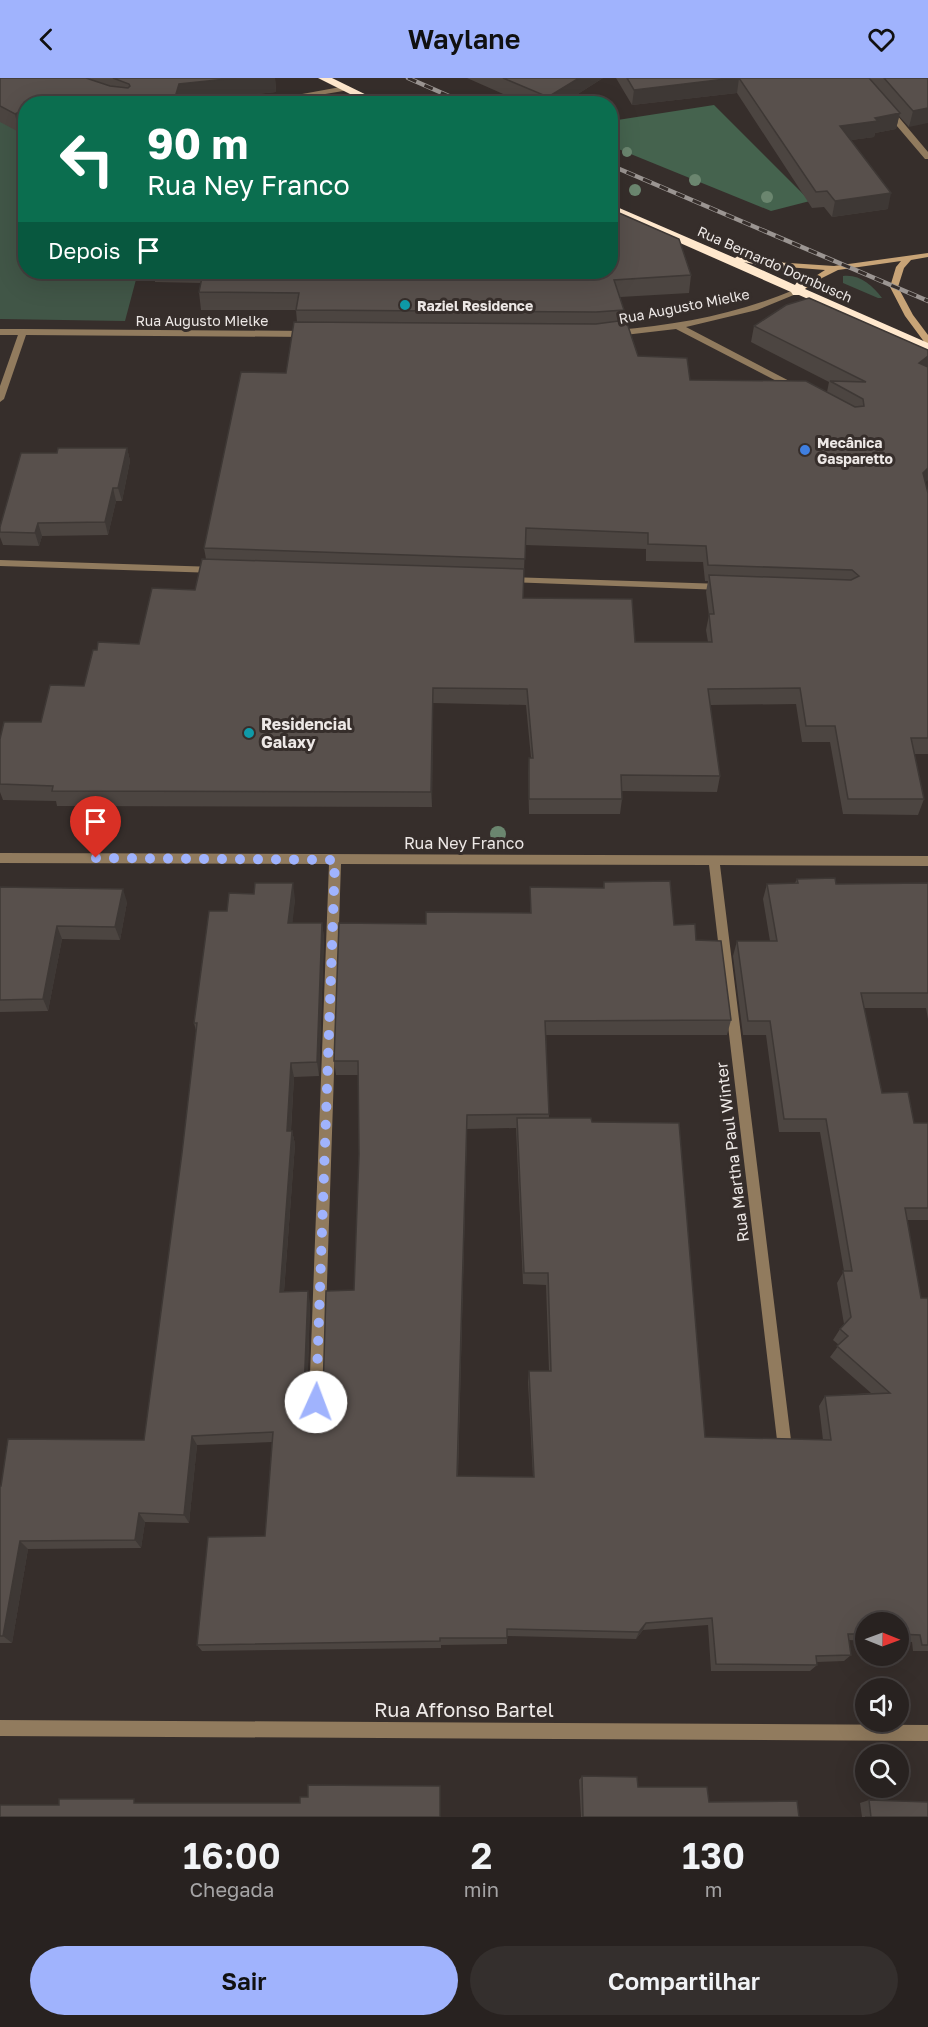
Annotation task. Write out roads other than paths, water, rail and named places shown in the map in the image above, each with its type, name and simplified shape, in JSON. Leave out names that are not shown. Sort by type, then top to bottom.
[{"type":"highway","points":[[323,78],[363,96]]},
{"type":"highway","name":"Rua Bernardo Dornbusch","points":[[618,211],[928,348]]},
{"type":"highway","points":[[713,253],[773,264],[800,277],[803,282],[797,291]]},
{"type":"street","points":[[298,96],[346,88]]},
{"type":"street","points":[[882,104],[928,157]]},
{"type":"street","name":"Rua Augusto Mielke","points":[[605,334],[675,325],[765,305],[797,291],[836,268],[928,255]]},
{"type":"street","points":[[909,257],[900,267],[894,287],[909,316],[928,341]]},
{"type":"street","points":[[773,264],[836,268]]},
{"type":"street","points":[[675,325],[802,391]]},
{"type":"street","name":"Rua Augusto Mielke","points":[[0,332],[322,334]]},
{"type":"street","points":[[0,399],[23,332]]},
{"type":"street","points":[[0,563],[227,571]]},
{"type":"street","points":[[501,579],[740,587]]},
{"type":"street","name":"Rua Ney Franco","points":[[0,858],[928,861]]},
{"type":"street","points":[[316,1402],[335,860]]},
{"type":"street","name":"Rua Martha Paul Winter","points":[[714,860],[784,1440]]},
{"type":"street","name":"Rua Affonso Bartel","points":[[0,1728],[928,1733]]},
{"type":"railway","points":[[408,78],[449,96]]},
{"type":"railway","points":[[618,168],[928,301]]},
{"type":"place","name":"Raziel Residence","points":[[405,305]]},
{"type":"place","name":"Mecânica Gasparetto","points":[[805,450]]},
{"type":"place","name":"Residencial Galaxy","points":[[249,733]]}]
